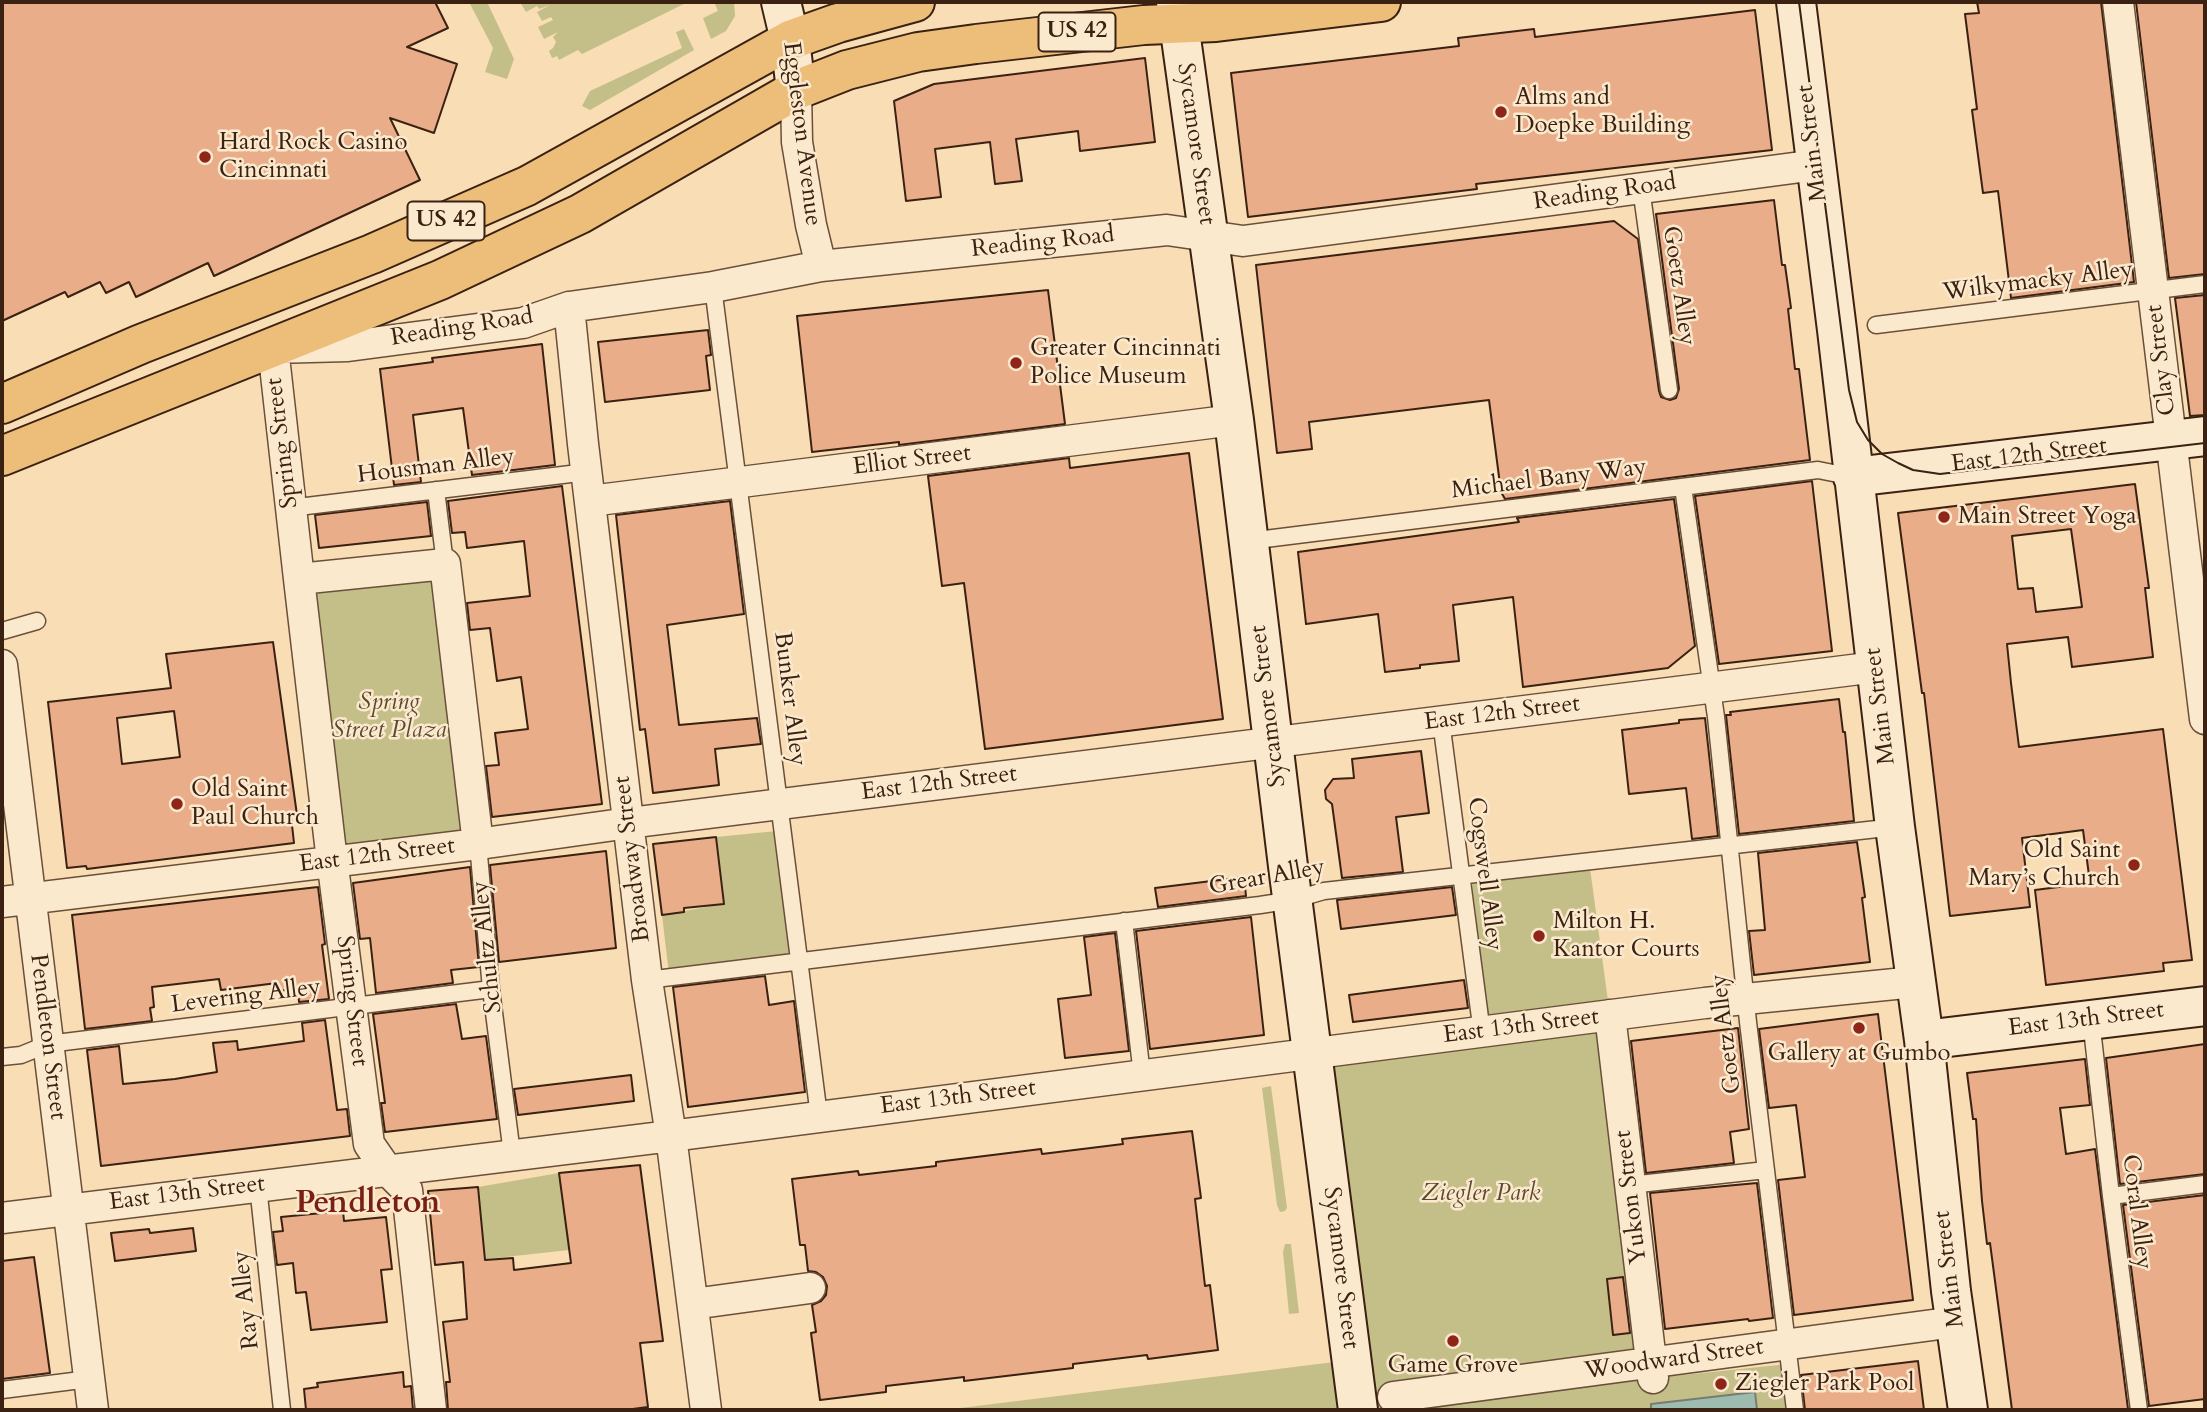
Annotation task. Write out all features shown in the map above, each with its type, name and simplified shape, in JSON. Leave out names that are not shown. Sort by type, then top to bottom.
[{"type":"main road","name":"US 42","points":[[2,404],[141,344],[372,254],[527,186],[790,40],[838,23],[915,2]]},
{"type":"main road","name":"US 42","points":[[796,90],[847,70],[918,52],[1144,25],[1177,13],[1216,22],[1381,2]]},
{"type":"main road","name":"Reading Road","points":[[2,456],[440,280],[580,215],[796,90]]},
{"type":"street","name":"Eggleston Avenue","points":[[781,2],[790,40],[796,90],[797,142],[821,266]]},
{"type":"street","name":"Main Street","points":[[1796,2],[1895,827],[1924,1040],[1955,1322],[1968,1410]]},
{"type":"street","name":"Clay Street","points":[[2118,2],[2154,291],[2188,438],[2205,719]]},
{"type":"street","name":"Sycamore Street","points":[[1177,13],[1234,420],[1358,1410]]},
{"type":"street","name":"Reading Road","points":[[273,348],[348,346],[523,323],[569,307],[713,287],[821,266],[1167,230],[1243,241],[1816,165]]},
{"type":"street","name":"Broadway Street","points":[[569,307],[647,980],[671,1136],[706,1410]]},
{"type":"street","name":"Spring Street","points":[[273,348],[332,861],[369,1144],[387,1170],[407,1190],[430,1410]]},
{"type":"street","name":"Elliot Street","points":[[588,487],[739,483],[1234,420]]},
{"type":"street","name":"East 12th Street","points":[[1853,477],[2188,438]]},
{"type":"street","points":[[299,579],[445,564]]},
{"type":"street","name":"Schultz Alley","points":[[445,564],[478,844]]},
{"type":"street","name":"Pendleton Street","points":[[2,664],[16,900],[48,1044],[93,1410]]},
{"type":"street","name":"East 12th Street","points":[[16,900],[1876,667]]},
{"type":"street","name":"East 13th Street","points":[[2,1218],[671,1136],[1746,998],[1915,982]]},
{"type":"street","name":"East 13th Street","points":[[1924,1040],[2205,1006]]},
{"type":"street","name":"Yukon Street","points":[[1611,1016],[1652,1371]]},
{"type":"street","points":[[692,1304],[810,1288]]},
{"type":"street","name":"Woodward Street","points":[[1393,1398],[1652,1371],[1786,1345],[1955,1322]]},
{"type":"lane","name":"Goetz Alley","points":[[1642,188],[1669,390]]},
{"type":"lane","name":"Wilkymacky Alley","points":[[1876,324],[2205,284]]},
{"type":"lane","name":"Bunker Alley","points":[[713,287],[739,483],[758,666],[780,805],[819,1116]]},
{"type":"lane","name":"Michael Bany Way","points":[[1249,541],[1818,470],[1853,477]]},
{"type":"lane","name":"Goetz Alley","points":[[1683,486],[1716,717],[1795,1410]]},
{"type":"lane","name":"Housman Alley","points":[[290,508],[436,490],[588,487]]},
{"type":"lane","name":"Schultz Alley","points":[[436,490],[445,564]]},
{"type":"lane","points":[[2,631],[37,621]]},
{"type":"lane","name":"Cogswell Alley","points":[[1441,721],[1482,1033]]},
{"type":"lane","name":"Grear Alley","points":[[647,980],[1293,900],[1324,891],[1895,827]]},
{"type":"lane","name":"Schultz Alley","points":[[478,844],[491,989],[512,1154]]},
{"type":"lane","points":[[1124,921],[1142,1075]]},
{"type":"lane","name":"Levering Alley","points":[[2,1057],[21,1055],[48,1044],[491,989]]},
{"type":"lane","name":"Coral Alley","points":[[2091,1020],[2139,1410]]},
{"type":"lane","points":[[1630,1185],[1766,1170]]},
{"type":"lane","points":[[2111,1196],[2205,1184]]},
{"type":"lane","name":"Ray Alley","points":[[258,1186],[282,1410]]},
{"type":"lane","points":[[2,1390],[89,1379]]},
{"type":"green space","points":[[469,2],[487,2],[514,59],[507,79],[485,72],[493,48]]},
{"type":"green space","points":[[520,2],[688,2],[582,54],[578,50],[559,60],[557,56],[552,58],[549,51],[556,42],[553,37],[558,32],[544,39],[538,27],[553,20],[551,17],[542,21],[537,12],[550,5],[539,9],[537,6],[526,12]]},
{"type":"green space","points":[[714,2],[734,2],[735,16],[726,31],[711,39],[703,18],[718,11]]},
{"type":"green space","points":[[684,29],[694,50],[590,110],[582,106],[590,91],[682,48],[676,32]]},
{"type":"green space","name":"Spring Street Plaza","points":[[445,564],[478,842],[332,861],[299,579]]},
{"type":"green space","points":[[777,831],[793,960],[669,974],[662,915],[723,904],[716,837]]},
{"type":"green space","name":"Ziegler Park","points":[[1590,868],[1654,1378],[1788,1364],[1795,1410],[944,1410],[1351,1360],[1312,1053],[1488,1023],[1472,882]]},
{"type":"green space","points":[[1271,1086],[1287,1208],[1280,1212],[1262,1088]]},
{"type":"green space","points":[[559,1173],[569,1250],[460,1262],[457,1231],[482,1228],[478,1187]]},
{"type":"green space","points":[[1285,1244],[1291,1244],[1299,1313],[1289,1314],[1283,1252]]},
{"type":"shaded area","points":[[1755,1392],[1757,1410],[1651,1410],[1651,1404]]},
{"type":"building","name":"Hard Rock Casino Cincinnati","points":[[2,2],[435,2],[448,28],[407,47],[457,64],[434,133],[390,118],[420,180],[214,276],[208,263],[136,297],[129,282],[106,293],[100,282],[68,297],[65,292],[2,321]]},
{"type":"building","points":[[1977,2],[2101,2],[2134,282],[2011,298],[1998,191],[1983,193],[1972,110],[1977,109],[1965,14],[1979,13]]},
{"type":"building","points":[[2136,2],[2205,2],[2205,274],[2169,278]]},
{"type":"building","name":"Alms and Doepke Building","points":[[1755,10],[1772,150],[1476,184],[1477,189],[1248,217],[1231,73],[1459,46],[1458,38],[1534,29],[1535,37]]},
{"type":"building","points":[[1145,58],[1155,142],[1080,151],[1078,131],[1016,139],[1022,181],[995,184],[990,142],[935,149],[941,197],[906,201],[894,101],[934,84]]},
{"type":"building","points":[[1774,200],[1782,265],[1785,265],[1791,308],[1788,309],[1795,369],[1799,369],[1810,460],[1505,499],[1501,492],[1489,400],[1309,422],[1312,449],[1277,453],[1256,265],[1614,221],[1638,239],[1659,391],[1661,397],[1670,400],[1676,398],[1679,389],[1656,214]]},
{"type":"building","points":[[1048,290],[1065,424],[899,445],[899,442],[812,452],[797,316]]},
{"type":"building","points":[[2205,295],[2205,415],[2190,416],[2175,298]]},
{"type":"building","points":[[708,330],[711,355],[706,356],[710,390],[605,402],[598,342]]},
{"type":"building","points":[[542,344],[555,465],[472,475],[463,408],[413,415],[421,482],[394,485],[380,369],[433,362],[432,358]]},
{"type":"building","points":[[1189,453],[1223,719],[985,749],[964,583],[942,586],[928,476],[1069,458],[1070,468]]},
{"type":"building","points":[[1812,481],[1832,651],[1719,664],[1695,496]]},
{"type":"building","points":[[2135,484],[2149,588],[2145,588],[2153,657],[2072,667],[2068,637],[2007,644],[2011,683],[2019,747],[2163,729],[2192,960],[2163,963],[2164,971],[2046,985],[2035,890],[2090,883],[2083,830],[2022,838],[2030,907],[1950,916],[1924,693],[1898,513]],"holes":[[[2071,529],[2082,607],[2036,612],[2033,588],[2018,589],[2012,536]]]},
{"type":"building","points":[[562,486],[602,804],[492,817],[486,766],[499,765],[495,733],[528,729],[521,677],[497,681],[490,628],[470,630],[467,603],[530,596],[524,541],[467,548],[465,532],[452,533],[448,501]]},
{"type":"building","points":[[1674,499],[1695,646],[1668,668],[1523,687],[1513,597],[1453,605],[1459,661],[1420,665],[1420,668],[1385,672],[1378,614],[1306,624],[1298,552],[1519,522],[1517,518]]},
{"type":"building","points":[[730,501],[744,614],[667,625],[679,725],[757,718],[761,744],[715,749],[719,785],[653,793],[645,729],[640,730],[616,515]]},
{"type":"building","points":[[427,502],[431,536],[319,548],[315,515]]},
{"type":"building","points":[[273,642],[297,815],[291,816],[294,843],[87,869],[86,866],[67,868],[48,702],[171,688],[166,654]],"holes":[[[174,711],[180,757],[122,764],[117,718]]]},
{"type":"building","points":[[1839,699],[1854,821],[1739,834],[1726,715],[1731,715],[1730,712]]},
{"type":"building","points":[[1705,718],[1718,836],[1692,839],[1686,788],[1629,794],[1622,730]]},
{"type":"building","points":[[1421,751],[1429,813],[1396,817],[1403,872],[1342,878],[1332,804],[1326,799],[1325,790],[1333,779],[1354,778],[1352,759]]},
{"type":"building","points":[[716,837],[724,904],[684,908],[684,912],[662,915],[653,844]]},
{"type":"building","points":[[1857,842],[1870,962],[1754,975],[1749,931],[1765,930],[1758,853]]},
{"type":"building","points":[[606,851],[616,948],[499,962],[490,865]]},
{"type":"building","points":[[470,867],[479,967],[451,970],[453,983],[376,993],[370,938],[360,939],[353,883]]},
{"type":"building","points":[[1244,877],[1246,896],[1158,907],[1155,888]]},
{"type":"building","points":[[318,887],[329,999],[299,1002],[298,989],[278,991],[277,983],[221,990],[219,979],[152,987],[152,1021],[85,1029],[72,915]]},
{"type":"building","points":[[1452,887],[1456,915],[1341,929],[1337,900]]},
{"type":"building","points":[[1251,917],[1264,1035],[1150,1049],[1136,931]]},
{"type":"building","points":[[1115,933],[1129,1051],[1065,1058],[1058,999],[1091,995],[1084,937]]},
{"type":"building","points":[[765,976],[769,1005],[794,1001],[805,1092],[688,1107],[673,987]]},
{"type":"building","points":[[1464,980],[1468,1008],[1353,1022],[1349,995]]},
{"type":"building","points":[[456,1004],[462,1039],[486,1036],[497,1119],[385,1132],[381,1103],[385,1103],[373,1014]]},
{"type":"building","points":[[1878,1014],[1913,1300],[1794,1315],[1778,1180],[1805,1177],[1796,1105],[1769,1108],[1759,1029]]},
{"type":"building","points":[[325,1020],[337,1110],[347,1109],[350,1136],[101,1166],[87,1050],[119,1046],[123,1084],[175,1079],[217,1072],[213,1043],[237,1041],[238,1050],[304,1041],[302,1023]]},
{"type":"building","points":[[1738,1028],[1749,1129],[1730,1132],[1734,1163],[1646,1173],[1631,1041]]},
{"type":"building","points":[[2205,1044],[2205,1174],[2120,1184],[2106,1058]]},
{"type":"building","points":[[2085,1059],[2090,1105],[2060,1108],[2066,1154],[2095,1149],[2128,1409],[2012,1410],[1990,1243],[1987,1244],[1976,1119],[1973,1119],[1967,1073]]},
{"type":"building","points":[[631,1075],[634,1101],[518,1115],[514,1089]]},
{"type":"building","points":[[1192,1131],[1201,1198],[1195,1199],[1205,1286],[1210,1285],[1218,1350],[1148,1359],[1147,1355],[1073,1364],[1073,1368],[964,1381],[964,1377],[886,1386],[886,1392],[820,1400],[811,1333],[816,1332],[812,1305],[826,1295],[827,1286],[823,1277],[808,1271],[805,1245],[800,1245],[792,1179],[936,1166],[936,1162],[1041,1149],[1042,1154],[1123,1144],[1122,1139]]},
{"type":"building","points":[[640,1165],[663,1341],[640,1343],[648,1407],[625,1410],[448,1410],[446,1382],[450,1382],[443,1322],[467,1319],[463,1262],[435,1265],[428,1191],[478,1187],[485,1260],[513,1258],[514,1270],[571,1263],[559,1173]]},
{"type":"building","points":[[1757,1183],[1773,1318],[1665,1329],[1650,1193]]},
{"type":"building","points":[[2205,1195],[2205,1399],[2149,1406],[2123,1205]]},
{"type":"building","points":[[343,1211],[344,1221],[386,1217],[392,1269],[381,1270],[387,1322],[311,1330],[306,1292],[296,1293],[293,1263],[277,1265],[273,1232],[283,1231],[281,1217]]},
{"type":"building","points":[[193,1228],[196,1251],[115,1261],[111,1233],[149,1229],[150,1233]]},
{"type":"building","points":[[34,1257],[50,1373],[2,1379],[2,1261]]},
{"type":"building","points":[[1623,1277],[1630,1333],[1613,1335],[1607,1279]]},
{"type":"building","points":[[1918,1361],[1924,1410],[1805,1410],[1801,1375]]},
{"type":"building","points":[[403,1372],[404,1387],[411,1386],[413,1410],[306,1410],[304,1389],[318,1387],[317,1383]]},
{"type":"tram line","points":[[1799,2],[1849,390],[1857,422],[1868,440],[1882,454],[1898,463],[1913,470],[1940,474],[2205,443]]},
{"type":"place","name":"Alms and Doepke Building","points":[[1501,112]]},
{"type":"place","name":"Hard Rock Casino Cincinnati","points":[[205,157]]},
{"type":"place","name":"Greater Cincinnati Police Museum","points":[[1016,363]]},
{"type":"place","name":"Main Street Yoga","points":[[1944,517]]},
{"type":"place","name":"Old Saint Paul Church","points":[[177,804]]},
{"type":"place","name":"Old Saint Mary’s Church","points":[[2134,865]]},
{"type":"place","name":"Milton H. Kantor Courts","points":[[1539,936]]},
{"type":"place","name":"Gallery at Gumbo","points":[[1859,1028]]},
{"type":"place","name":"Game Grove","points":[[1453,1341]]},
{"type":"place","name":"Ziegler Park Pool","points":[[1721,1384]]},
{"type":"district","name":"Pendleton","points":[[368,1205]]}]
